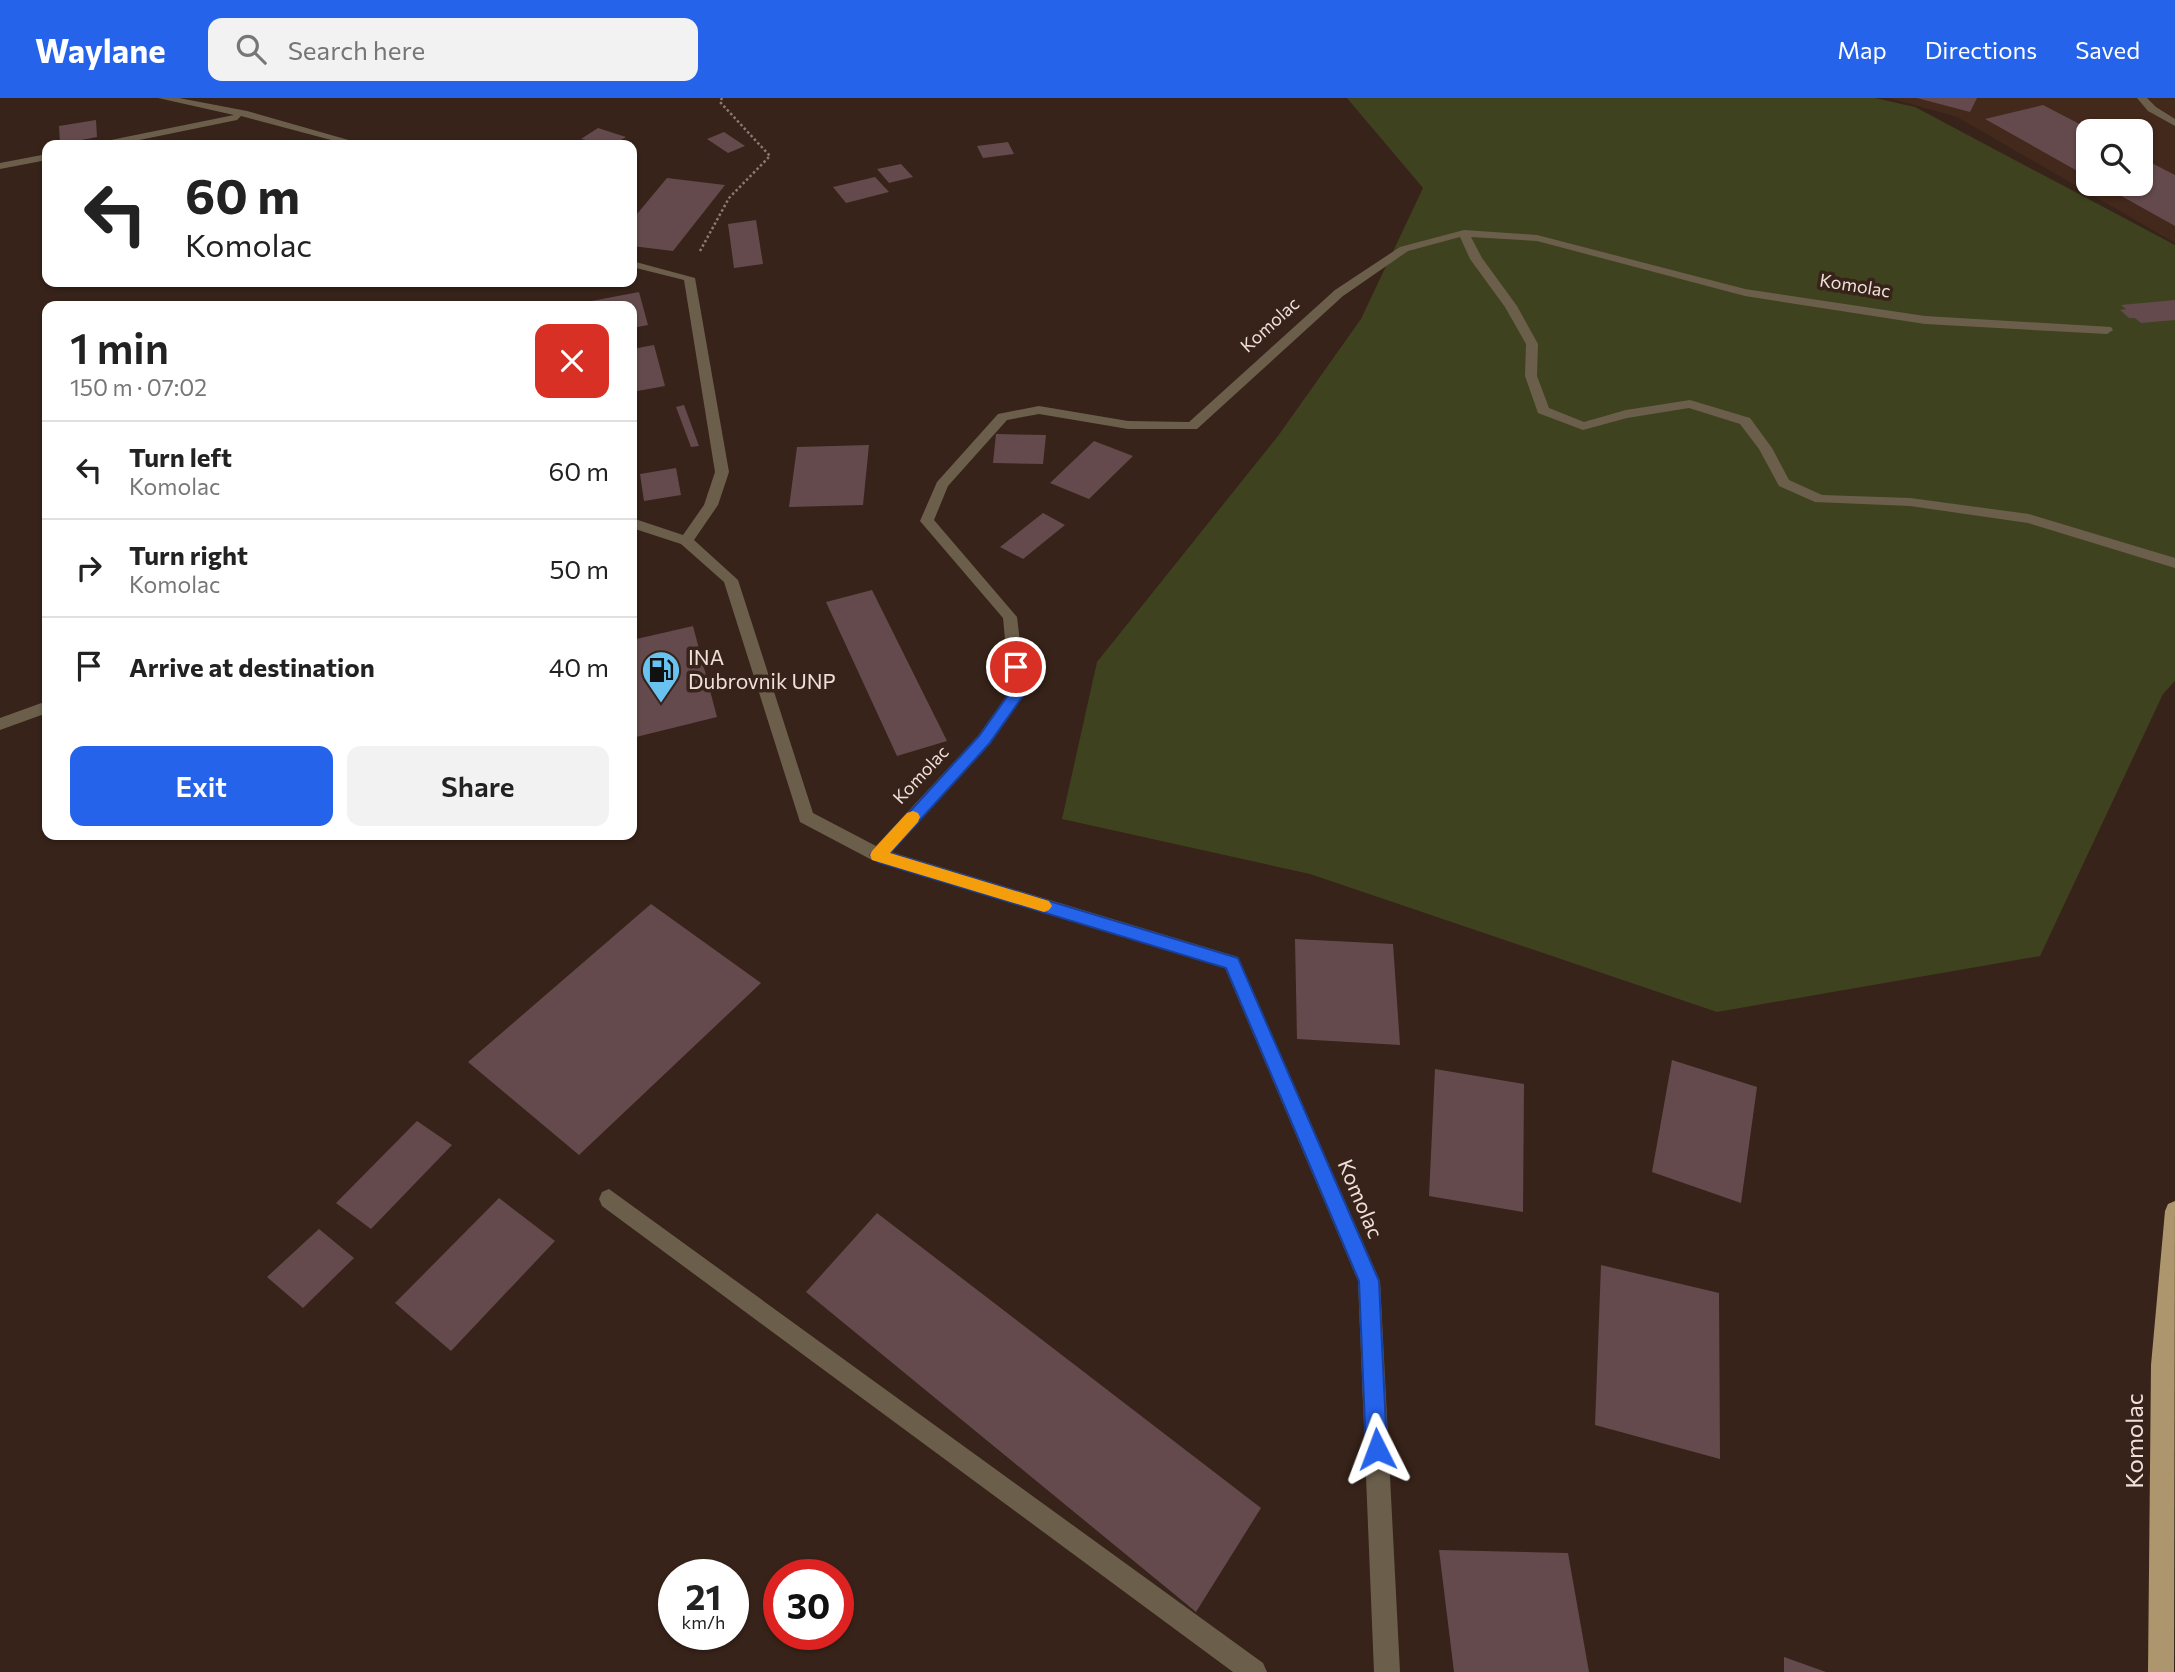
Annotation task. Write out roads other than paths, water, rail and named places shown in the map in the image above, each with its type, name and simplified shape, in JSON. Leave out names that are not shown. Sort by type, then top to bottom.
[{"type":"main road","name":"Komolac","points":[[2161,1672],[2162,1365],[2175,1211]]},
{"type":"street","points":[[163,98],[247,114],[342,140]]},
{"type":"street","points":[[2142,98],[2152,109],[2175,123]]},
{"type":"street","points":[[125,140],[247,114]]},
{"type":"street","points":[[0,166],[42,158]]},
{"type":"street","points":[[1464,233],[1476,259],[1511,306],[1532,344],[1531,376],[1543,410],[1583,426],[1626,414],[1690,404],[1745,421],[1765,448],[1784,483],[1820,499],[1910,502],[2029,519],[2175,563]]},
{"type":"street","name":"Komolac","points":[[878,855],[984,740],[1018,692],[1010,617],[927,521],[943,485],[1003,416],[1039,410],[1128,425],[1192,426],[1339,293],[1404,249],[1464,233],[1537,238],[1745,292],[1925,320],[2107,330]]},
{"type":"street","points":[[637,265],[689,278],[722,472],[711,505],[686,541]]},
{"type":"street","name":"Komolac","points":[[637,525],[686,541],[732,580],[806,817],[878,855],[1232,962],[1369,1281],[1387,1672]]},
{"type":"street","points":[[0,724],[42,709]]},
{"type":"street","points":[[609,1199],[1254,1672]]},
{"type":"place","name":"INA Dubrovnik UNP","points":[[661,704]]}]
